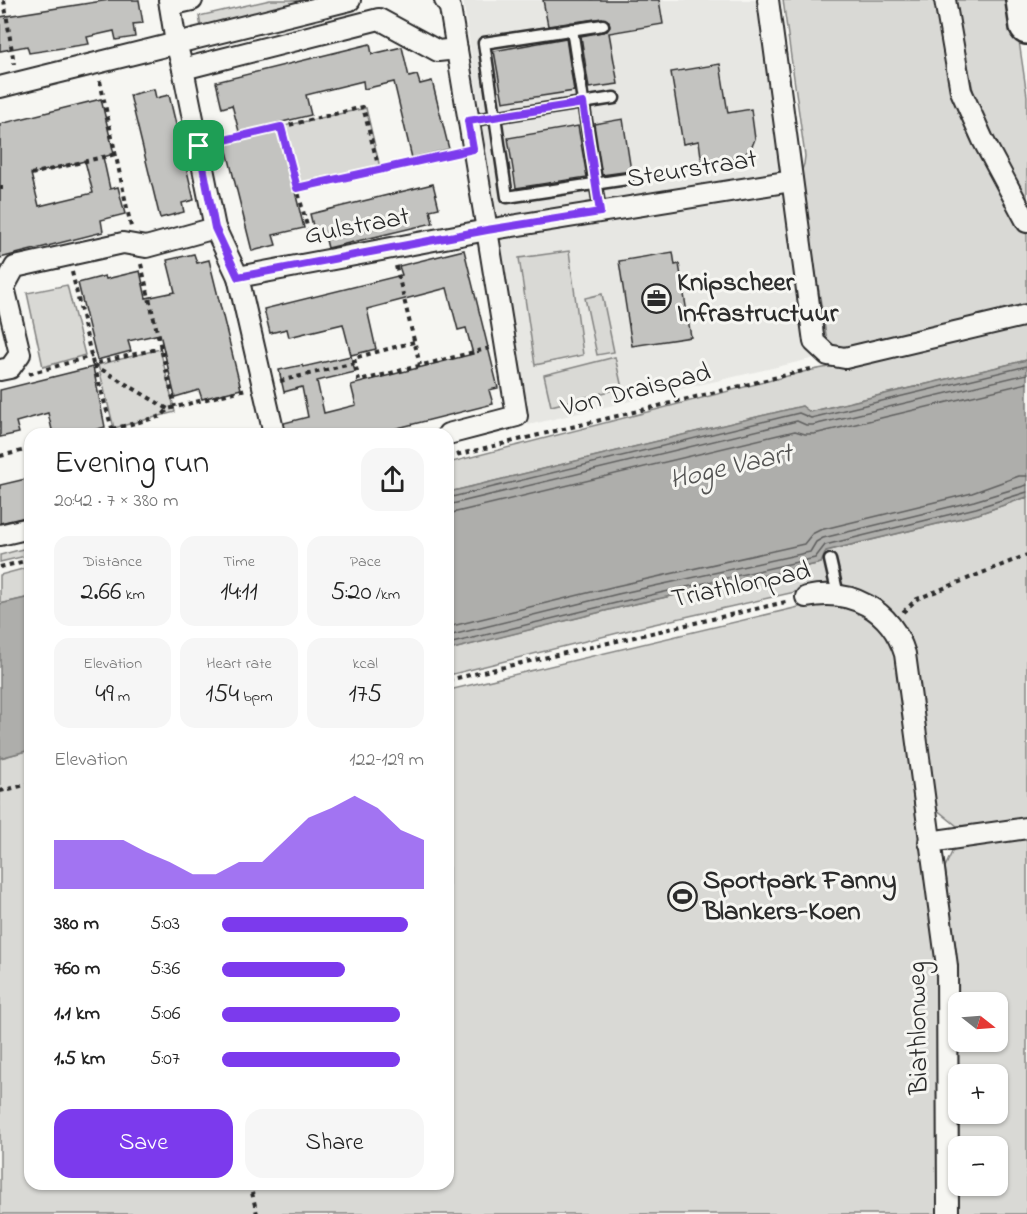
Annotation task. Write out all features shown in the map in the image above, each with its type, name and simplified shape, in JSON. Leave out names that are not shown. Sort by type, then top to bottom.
[{"type":"highway","points":[[1023,0],[1027,27]]},
{"type":"street","points":[[192,0],[169,2],[176,43],[215,228],[238,277],[273,428]]},
{"type":"street","points":[[9,85],[350,0]]},
{"type":"street","points":[[445,0],[450,9],[457,49],[517,416],[454,432]]},
{"type":"street","name":"Steurstraat","points":[[768,0],[814,342],[828,355]]},
{"type":"street","points":[[945,0],[962,91],[982,140],[1027,222]]},
{"type":"street","points":[[183,69],[379,19],[438,51],[457,49]]},
{"type":"street","name":"Steurstraat","points":[[487,230],[792,181]]},
{"type":"street","points":[[7,367],[20,354],[4,287],[15,267],[123,243],[146,247],[215,228]]},
{"type":"street","name":"Gulstraat","points":[[238,277],[487,230]]},
{"type":"street","points":[[828,355],[845,358],[1027,315]]},
{"type":"street","points":[[0,535],[24,529]]},
{"type":"street","name":"Triathlonpad","points":[[806,597],[838,595],[873,608],[890,624],[901,642],[907,667],[929,842]]},
{"type":"street","points":[[929,842],[1027,828]]},
{"type":"street","name":"Biathlonweg","points":[[929,842],[947,966],[948,1214]]},
{"type":"lane","name":"Steurstraat","points":[[603,24],[484,43],[507,198],[627,179]]},
{"type":"lane","name":"Steurstraat","points":[[572,29],[600,212]]},
{"type":"lane","points":[[468,121],[614,98]]},
{"type":"lane","points":[[830,560],[838,595]]},
{"type":"path","points":[[4,0],[9,85]]},
{"type":"path","points":[[96,63],[133,233],[175,407]]},
{"type":"path","points":[[199,146],[363,107],[379,169]]},
{"type":"path","points":[[281,127],[316,262]]},
{"type":"path","points":[[297,188],[473,149]]},
{"type":"path","points":[[31,174],[116,154]]},
{"type":"path","points":[[392,248],[420,365]]},
{"type":"path","points":[[71,268],[93,364],[112,428]]},
{"type":"path","points":[[414,342],[354,358],[359,381],[505,345]]},
{"type":"path","points":[[93,364],[161,348]]},
{"type":"path","name":"Von Draispad","points":[[454,456],[818,367],[828,355]]},
{"type":"path","points":[[7,367],[28,375],[92,356]]},
{"type":"path","points":[[116,428],[162,416],[168,409],[175,407],[355,363]]},
{"type":"path","points":[[93,364],[168,409]]},
{"type":"path","points":[[0,456],[24,450]]},
{"type":"path","points":[[902,613],[917,599],[1027,555]]},
{"type":"path","points":[[0,567],[24,561]]},
{"type":"path","name":"Triathlonpad","points":[[454,679],[806,597]]},
{"type":"path","points":[[0,791],[24,785]]},
{"type":"path","points":[[251,1190],[257,1214]]},
{"type":"shaded area","points":[[270,0],[313,0],[201,27],[199,16]]},
{"type":"shaded area","points":[[463,0],[780,0],[828,355],[528,425]]},
{"type":"shaded area","points":[[783,0],[939,0],[981,150],[1027,235],[1027,308],[846,351],[830,347],[800,175],[805,156]]},
{"type":"shaded area","points":[[955,0],[1013,0],[1027,96],[1027,202],[976,106]]},
{"type":"shaded area","points":[[366,108],[381,172],[299,191],[284,126]]},
{"type":"shaded area","points":[[569,251],[583,355],[535,365],[519,258]]},
{"type":"shaded area","points":[[67,285],[85,355],[43,367],[27,293]]},
{"type":"shaded area","points":[[602,294],[614,352],[597,355],[585,298]]},
{"type":"shaded area","points":[[1027,320],[1027,360],[809,412],[802,406],[454,491],[454,461],[807,371]]},
{"type":"shaded area","points":[[160,349],[175,412],[114,428],[98,365]]},
{"type":"shaded area","points":[[615,357],[622,388],[551,406],[544,375]]},
{"type":"shaded area","points":[[1027,497],[1027,820],[957,826],[935,808],[896,619],[808,589],[454,674],[454,649],[621,607],[821,563],[826,551],[978,514]]},
{"type":"shaded area","points":[[24,549],[24,556],[0,562],[0,555]]},
{"type":"shaded area","points":[[24,569],[24,598],[0,604],[0,575]]},
{"type":"shaded area","name":"Sportpark Fanny Blankers-Koen","points":[[824,601],[858,610],[879,625],[894,646],[940,964],[941,1214],[0,1214],[0,758],[24,752],[24,1190],[454,1190],[454,689]]},
{"type":"shaded area","points":[[1027,836],[1027,1214],[959,1214],[959,1196],[1008,1196],[1008,1136],[959,1136],[959,1124],[1008,1124],[1008,1064],[959,1064],[958,1052],[1008,1052],[1008,992],[957,992],[956,953],[945,867],[953,850],[969,843]]},
{"type":"water","name":"Hoge Vaart","points":[[1027,360],[1027,497],[978,514],[826,551],[821,563],[621,607],[454,649],[454,491],[802,406],[810,412]]},
{"type":"water","points":[[24,598],[24,752],[0,758],[0,604]]},
{"type":"building","points":[[109,0],[139,0],[143,23],[133,24],[135,37],[116,40],[114,31],[87,37],[89,44],[29,53],[27,46],[0,51],[0,17]]},
{"type":"building","points":[[543,0],[659,0],[663,24],[609,33],[618,84],[589,88],[581,36],[607,31],[610,27],[609,21],[602,18],[548,26]]},
{"type":"building","points":[[566,38],[574,91],[503,102],[494,51]]},
{"type":"building","points":[[370,44],[372,54],[402,47],[409,77],[417,75],[420,84],[432,81],[449,149],[412,158],[394,82],[364,89],[363,81],[306,95],[311,115],[278,123],[304,228],[273,235],[276,245],[252,251],[225,143],[241,139],[232,105],[222,108],[216,82]]},
{"type":"building","points":[[720,64],[728,113],[751,109],[755,139],[751,149],[741,157],[702,164],[699,141],[683,144],[671,72]]},
{"type":"building","points":[[154,89],[156,98],[169,95],[194,200],[182,203],[184,212],[160,218],[130,95]]},
{"type":"building","points":[[101,99],[114,154],[103,157],[110,189],[118,187],[125,214],[101,220],[103,232],[0,258],[0,124]],"holes":[[[85,161],[93,193],[39,206],[31,174]]]},
{"type":"building","points":[[623,119],[631,171],[602,175],[594,124]]},
{"type":"building","points":[[578,126],[587,177],[516,188],[508,138]]},
{"type":"building","points":[[433,184],[439,208],[430,210],[433,223],[328,248],[325,236],[316,238],[310,214]]},
{"type":"building","points":[[464,250],[498,388],[489,390],[493,404],[398,428],[285,428],[284,423],[308,417],[302,387],[284,392],[279,370],[351,356],[355,372],[317,381],[324,413],[356,405],[351,385],[473,354],[466,328],[458,330],[447,288],[367,309],[376,349],[351,355],[343,324],[289,337],[287,329],[270,333],[264,309],[402,275],[399,266]]},
{"type":"building","points":[[673,252],[675,265],[679,264],[691,337],[632,346],[619,261]]},
{"type":"building","points":[[194,254],[197,263],[209,260],[241,389],[202,399],[199,390],[175,397],[160,334],[128,341],[131,351],[97,360],[78,283],[140,271],[146,298],[175,292],[167,260]]},
{"type":"building","points":[[93,367],[105,427],[52,428],[48,413],[16,422],[19,433],[0,437],[0,390]]},
{"type":"building","points":[[24,479],[24,517],[0,523],[0,485]]},
{"type":"place","name":"Knipscheer Infrastructuur","points":[[656,299]]},
{"type":"place","name":"Sportpark Fanny Blankers-Koen","points":[[682,897]]},
{"type":"route","points":[[583,103],[600,212],[487,230],[238,277],[215,228],[199,146],[281,127],[297,188],[473,149],[468,121],[583,103]]}]
